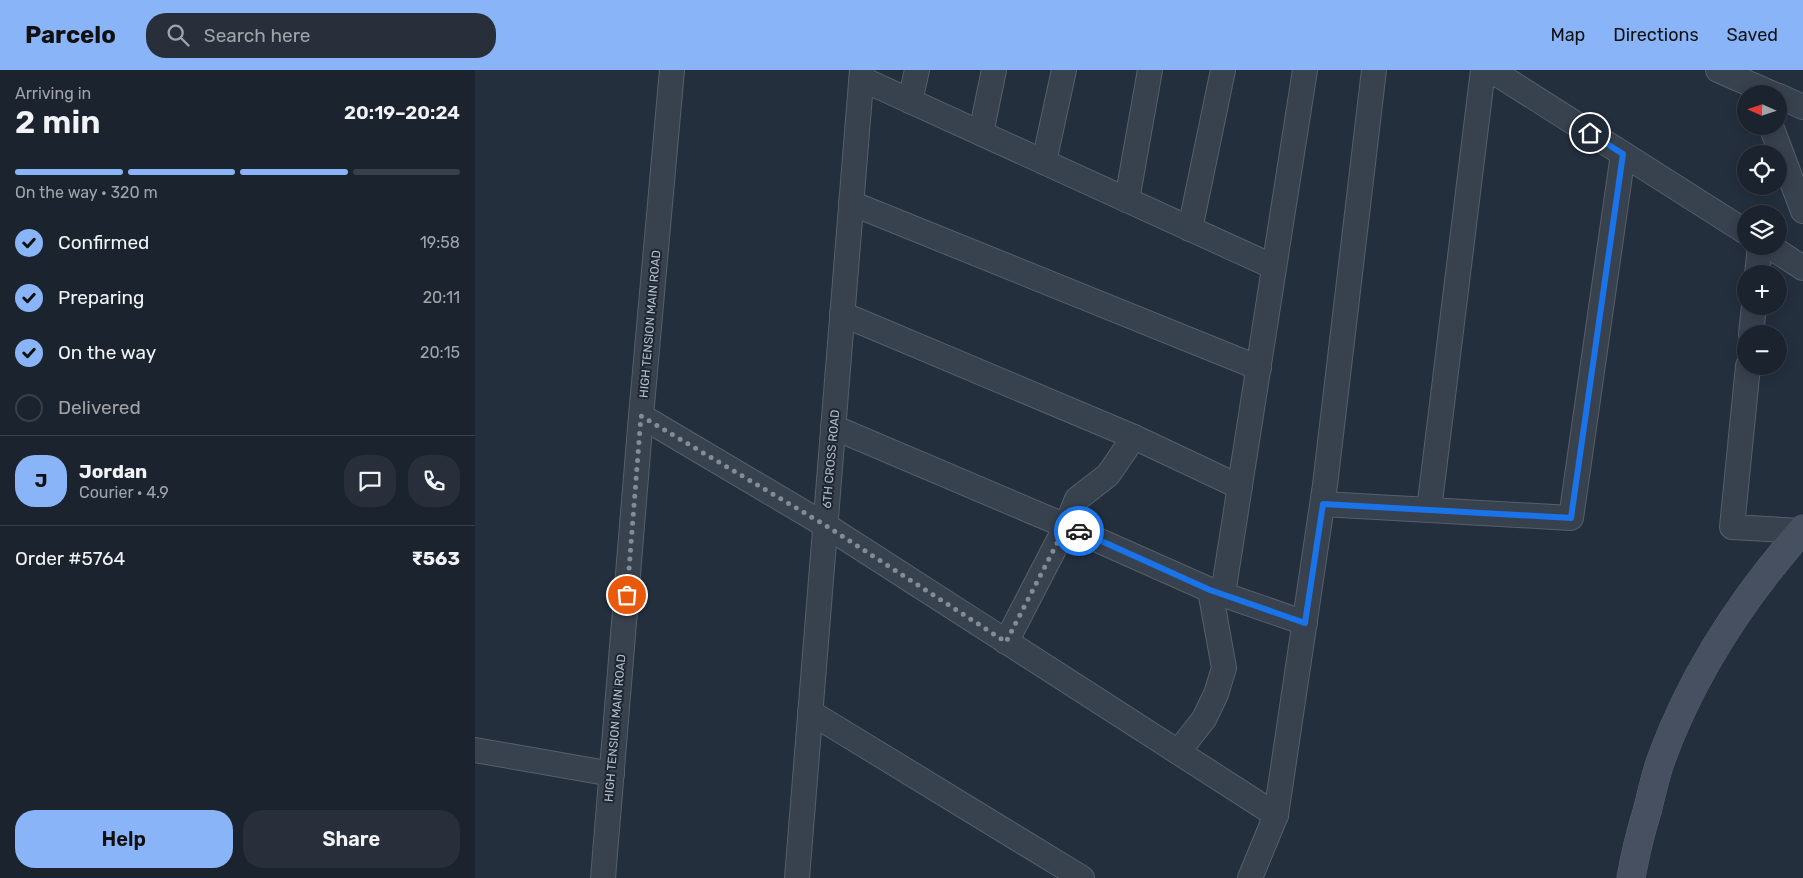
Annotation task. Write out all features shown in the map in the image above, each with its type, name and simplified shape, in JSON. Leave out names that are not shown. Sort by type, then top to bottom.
[{"type":"street","name":"HIGH TENSION MAIN ROAD","points":[[603,878],[672,70]]},
{"type":"street","points":[[910,101],[917,70]]},
{"type":"street","points":[[981,134],[994,70]]},
{"type":"street","points":[[1044,162],[1064,70]]},
{"type":"street","points":[[1127,200],[1150,70]]},
{"type":"street","points":[[1189,229],[1223,70]]},
{"type":"street","points":[[1178,752],[1203,719],[1217,694],[1224,668],[1217,592],[1240,487],[1305,70]]},
{"type":"street","points":[[1249,878],[1276,815],[1323,504],[1374,70]]},
{"type":"street","points":[[1429,510],[1483,70]]},
{"type":"street","points":[[1491,70],[1737,226]]},
{"type":"street","points":[[1727,72],[1752,85]]},
{"type":"street","points":[[862,75],[910,101],[1274,267]]},
{"type":"street","name":"6TH CROSS ROAD","points":[[797,878],[862,75]]},
{"type":"street","points":[[1774,135],[1803,212]]},
{"type":"street","points":[[1323,504],[1571,518],[1623,154]]},
{"type":"street","points":[[851,203],[1259,368]]},
{"type":"street","points":[[1783,255],[1803,268]]},
{"type":"street","points":[[842,314],[1134,436],[1240,487]]},
{"type":"street","points":[[1747,375],[1732,527],[1802,530]]},
{"type":"street","points":[[641,416],[825,525],[1276,815]]},
{"type":"street","points":[[833,427],[1217,592],[1305,623]]},
{"type":"street","points":[[1006,642],[1066,526],[1077,499],[1108,475],[1134,436]]},
{"type":"street","points":[[1631,878],[1643,825],[1662,757],[1688,696],[1730,624],[1763,576],[1802,530]]},
{"type":"street","points":[[810,712],[1082,878]]},
{"type":"street","points":[[475,750],[612,774]]},
{"type":"way so far","points":[[627,595],[641,416],[825,525],[1006,642],[1066,526],[1079,531]]},
{"type":"route","points":[[1079,531],[1210,590],[1305,623],[1323,504],[1571,518],[1623,154],[1590,133]]}]
